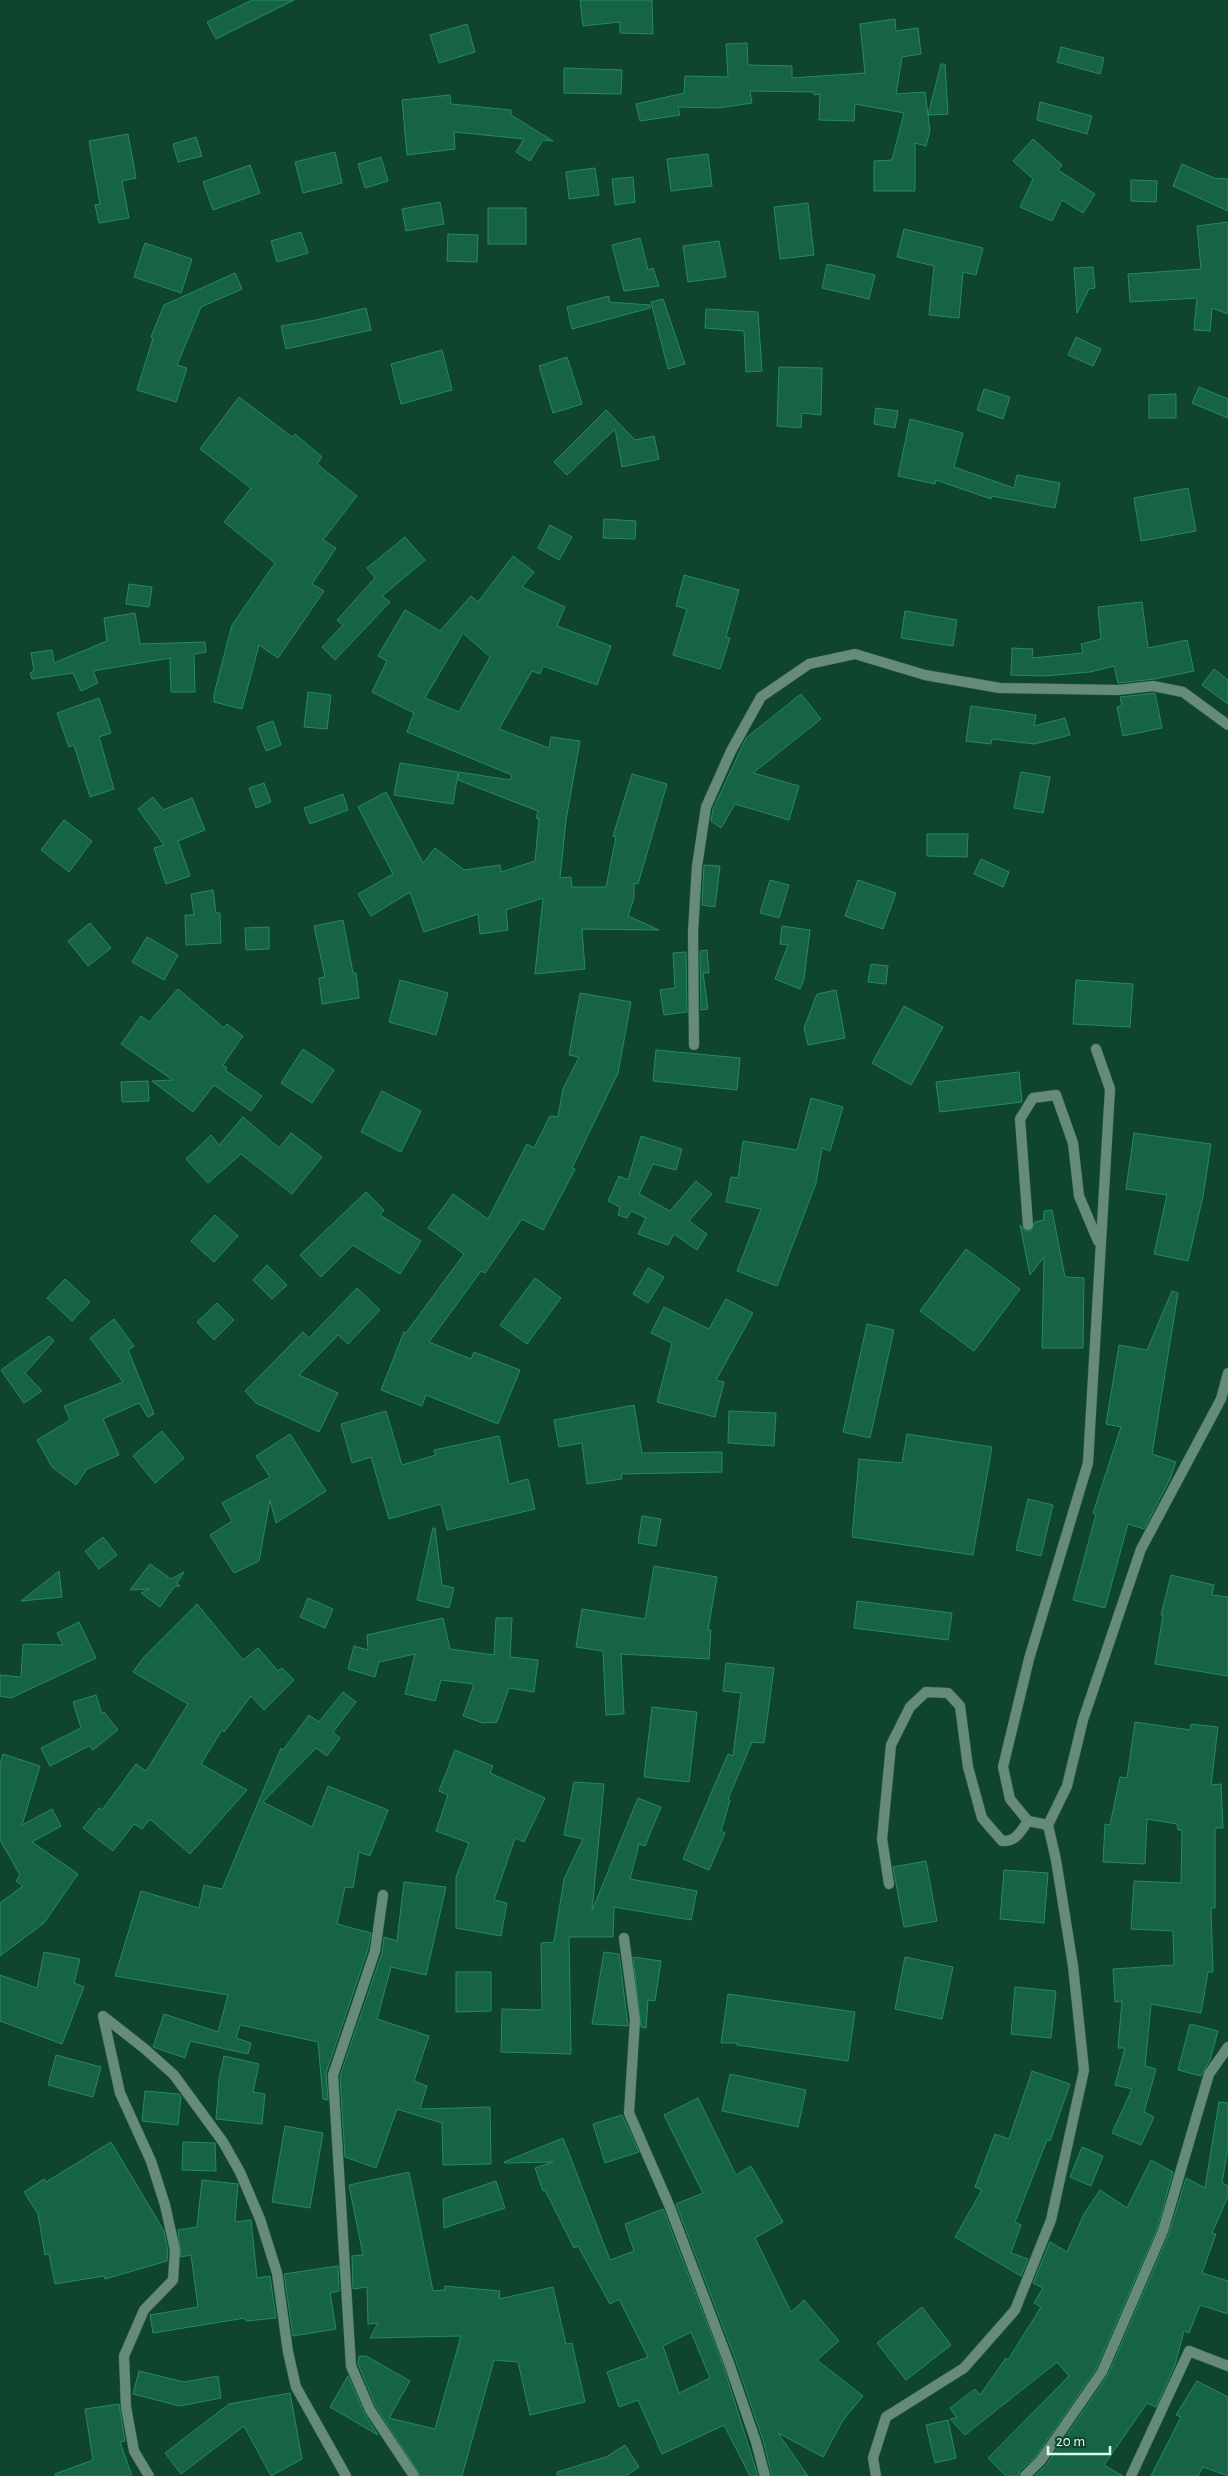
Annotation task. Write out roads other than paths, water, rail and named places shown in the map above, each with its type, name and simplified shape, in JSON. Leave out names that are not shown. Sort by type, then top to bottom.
[{"type":"street","points":[[694,1045],[693,932],[698,866],[706,807],[731,751],[761,697],[809,664],[855,654],[925,675],[1000,688],[1118,690],[1153,686],[1183,692],[1228,725]]},
{"type":"street","points":[[1048,1825],[1028,1821],[1010,1799],[1003,1767],[1029,1659],[1088,1463],[1110,1089],[1096,1049]]},
{"type":"street","points":[[1028,1225],[1020,1119],[1033,1098],[1056,1095],[1073,1142],[1079,1196],[1100,1245]]},
{"type":"street","points":[[876,2476],[873,2458],[886,2417],[964,2368],[1015,2310],[1051,2220],[1084,2070],[1073,1966],[1056,1860],[1048,1825],[1068,1786],[1083,1720],[1141,1549],[1221,1399],[1228,1373]]},
{"type":"street","points":[[889,1884],[882,1839],[891,1745],[910,1707],[926,1692],[948,1693],[960,1706],[968,1767],[982,1818],[1002,1841],[1009,1841],[1016,1837],[1028,1821]]},
{"type":"street","points":[[383,1895],[375,1951],[333,2075],[351,2366],[370,2410],[414,2476]]},
{"type":"street","points":[[624,1938],[635,2020],[629,2113],[668,2205],[729,2363],[756,2442],[764,2476]]},
{"type":"street","points":[[149,2476],[134,2451],[126,2407],[124,2356],[144,2310],[173,2280],[175,2250],[165,2205],[152,2161],[120,2093],[103,2016],[174,2075],[223,2142],[240,2172],[260,2220],[277,2273],[288,2352],[296,2387],[346,2476]]},
{"type":"street","points":[[1025,2476],[1041,2460],[1102,2372],[1163,2231],[1210,2074],[1228,2047]]},
{"type":"street","points":[[1131,2476],[1189,2351],[1228,2366]]}]
